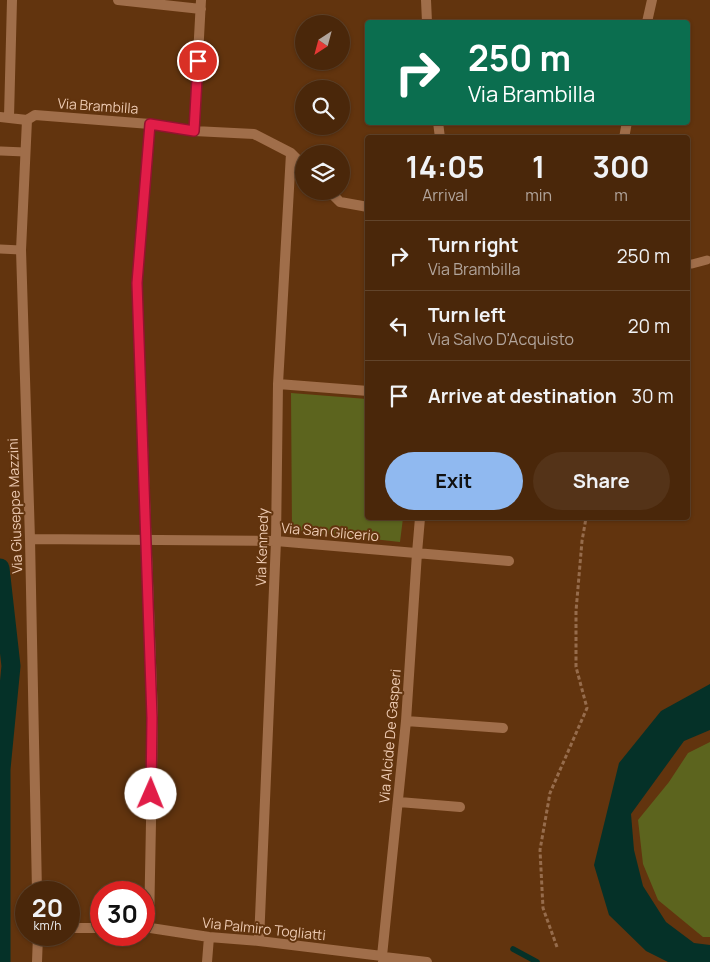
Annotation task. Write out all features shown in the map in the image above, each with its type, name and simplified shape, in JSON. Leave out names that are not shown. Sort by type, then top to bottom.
[{"type":"street","points":[[4,117],[12,0]]},
{"type":"street","points":[[118,0],[201,5],[194,131]]},
{"type":"street","points":[[426,0],[427,20]]},
{"type":"street","points":[[647,20],[652,0]]},
{"type":"street","name":"Via Brambilla","points":[[4,117],[27,120],[35,115],[150,124],[194,131],[254,134],[295,158]]},
{"type":"street","name":"Via Giuseppe Mazzini","points":[[27,120],[21,250],[38,881]]},
{"type":"street","points":[[147,881],[152,718],[137,283],[150,124]]},
{"type":"street","name":"Via Kennedy","points":[[259,941],[276,541],[278,384],[290,154]]},
{"type":"street","points":[[338,200],[365,206]]},
{"type":"street","points":[[278,384],[365,391]]},
{"type":"street","name":"Via Alcide De Gasperi","points":[[383,959],[406,721],[420,520]]},
{"type":"street","name":"Via San Glicerio","points":[[30,539],[276,541],[509,562]]},
{"type":"street","points":[[406,721],[503,728]]},
{"type":"street","points":[[399,802],[460,807]]},
{"type":"street","name":"Via Palmiro Togliatti","points":[[155,928],[383,959],[427,962]]},
{"type":"street","points":[[207,962],[209,937]]},
{"type":"street","points":[[37,962],[38,946]]},
{"type":"lane","points":[[1,151],[25,152]]},
{"type":"lane","points":[[0,249],[21,250]]},
{"type":"lane","points":[[690,264],[707,260]]},
{"type":"path","points":[[558,947],[543,908],[540,850],[550,793],[587,708],[576,667],[576,611],[586,520]]},
{"type":"green space","points":[[291,393],[365,399],[365,520],[403,520],[400,542],[292,530]]},
{"type":"green space","points":[[710,742],[710,937],[703,937],[658,900],[643,864],[638,820],[669,782],[688,753]]},
{"type":"water","points":[[710,684],[710,730],[684,741],[631,814],[634,850],[643,886],[666,922],[694,943],[710,945],[710,962],[668,962],[646,951],[609,915],[594,865],[619,763],[661,711]]},
{"type":"waterway","points":[[0,568],[11,666],[1,769],[1,962]]},
{"type":"waterway","points":[[513,949],[537,962]]},
{"type":"route","points":[[151,794],[152,718],[137,283],[150,124],[194,131],[198,61]]}]
